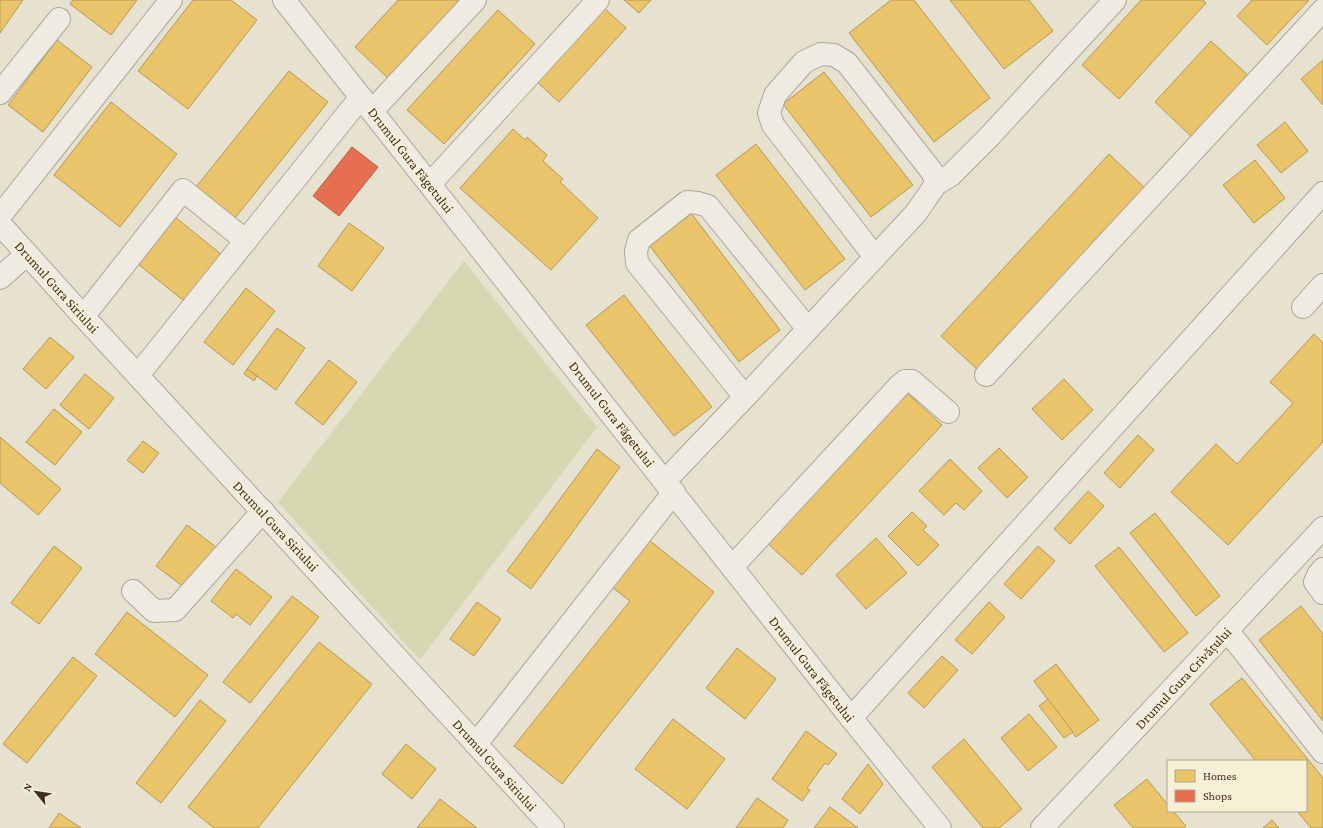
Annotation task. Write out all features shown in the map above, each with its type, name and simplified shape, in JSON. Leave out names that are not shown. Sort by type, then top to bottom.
[{"type":"street","points":[[0,216],[171,0]]},
{"type":"street","name":"Drumul Gura Făgetului","points":[[284,0],[851,718],[940,828]]},
{"type":"street","points":[[138,375],[246,241],[366,104],[475,0]]},
{"type":"street","points":[[430,184],[598,0]]},
{"type":"street","points":[[476,744],[669,487],[745,398],[916,213],[936,184],[951,175],[988,138],[1114,0]]},
{"type":"street","points":[[986,375],[1323,10]]},
{"type":"street","points":[[0,94],[59,19]]},
{"type":"street","points":[[875,257],[773,124],[769,114],[775,96],[804,62],[821,54],[834,55],[847,63],[933,173],[936,184]]},
{"type":"street","points":[[83,316],[183,190],[246,241]]},
{"type":"street","points":[[851,718],[1323,193]]},
{"type":"street","points":[[745,398],[637,263],[636,251],[640,240],[687,202],[708,206],[808,329]]},
{"type":"street","name":"Drumul Gura Siriului","points":[[0,224],[553,828]]},
{"type":"street","points":[[0,278],[27,254]]},
{"type":"street","points":[[1303,307],[1323,285]]},
{"type":"street","points":[[732,567],[900,384],[905,381],[912,381],[948,412]]},
{"type":"street","points":[[133,591],[154,611],[175,610],[263,511]]},
{"type":"street","name":"Drumul Gura Crivățului","points":[[1042,828],[1323,528]]},
{"type":"street","points":[[1323,569],[1318,575],[1316,582],[1323,593]]},
{"type":"street","points":[[1227,630],[1323,752]]},
{"type":"green space","points":[[464,261],[597,427],[420,660],[278,502]]},
{"type":"building: Homes","points":[[0,0],[23,0],[0,33]]},
{"type":"building: Homes","points":[[73,0],[137,0],[111,35],[70,4]]},
{"type":"building: Homes","points":[[193,0],[231,0],[257,20],[188,109],[138,71]]},
{"type":"building: Homes","points":[[398,0],[462,0],[389,79],[355,47]]},
{"type":"building: Homes","points":[[624,0],[651,0],[639,13]]},
{"type":"building: Homes","points":[[891,0],[914,0],[990,98],[934,142],[849,33]]},
{"type":"building: Homes","points":[[950,0],[1029,0],[1053,31],[1004,69]]},
{"type":"building: Homes","points":[[1141,0],[1203,0],[1206,3],[1119,99],[1082,65]]},
{"type":"building: Homes","points":[[1252,0],[1309,0],[1267,45],[1237,16]]},
{"type":"building: Homes","points":[[604,8],[626,28],[559,102],[537,82]]},
{"type":"building: Homes","points":[[498,10],[535,44],[444,144],[407,110]]},
{"type":"building: Homes","points":[[57,40],[92,67],[43,132],[8,105]]},
{"type":"building: Homes","points":[[1211,41],[1250,77],[1193,138],[1155,102]]},
{"type":"building: Homes","points":[[1323,60],[1323,105],[1301,79]]},
{"type":"building: Homes","points":[[289,71],[328,102],[235,218],[196,187]]},
{"type":"building: Homes","points":[[824,72],[913,185],[871,217],[783,104]]},
{"type":"building: Homes","points":[[111,102],[177,154],[120,227],[54,175]]},
{"type":"building: Homes","points":[[1285,122],[1308,151],[1281,173],[1257,145]]},
{"type":"building: Homes","points":[[513,129],[525,140],[527,137],[547,155],[543,161],[563,179],[560,182],[598,218],[551,270],[460,188]]},
{"type":"building: Homes","points":[[756,144],[845,259],[805,290],[716,175]]},
{"type":"building: Homes","points":[[1109,154],[1145,188],[978,370],[941,336]]},
{"type":"building: Homes","points":[[1255,160],[1285,198],[1254,223],[1223,185]]},
{"type":"building: Homes","points":[[691,213],[780,330],[739,362],[649,245]]},
{"type":"building: Homes","points":[[175,217],[227,259],[189,305],[138,264]]},
{"type":"building: Homes","points":[[349,223],[384,248],[352,291],[318,266]]},
{"type":"building: Homes","points":[[246,288],[275,311],[233,365],[204,342]]},
{"type":"building: Homes","points":[[624,295],[712,407],[674,436],[586,325]]},
{"type":"building: Homes","points":[[277,328],[305,348],[276,390],[247,369]]},
{"type":"building: Homes","points":[[1314,334],[1323,343],[1323,442],[1228,545],[1171,492],[1216,444],[1237,464],[1293,403],[1270,382]]},
{"type":"building: Homes","points":[[50,337],[74,357],[46,389],[23,369]]},
{"type":"building: Homes","points":[[329,360],[357,382],[323,425],[295,403]]},
{"type":"building: Homes","points":[[247,369],[257,376],[254,381],[244,374]]},
{"type":"building: Homes","points":[[85,374],[114,398],[89,429],[60,405]]},
{"type":"building: Homes","points":[[1064,379],[1093,410],[1062,440],[1032,409]]},
{"type":"building: Homes","points":[[905,391],[942,425],[802,575],[766,542]]},
{"type":"building: Homes","points":[[54,409],[82,432],[55,465],[26,442]]},
{"type":"building: Homes","points":[[1138,435],[1154,450],[1120,488],[1104,473]]},
{"type":"building: Homes","points":[[0,437],[61,489],[38,515],[0,483]]},
{"type":"building: Homes","points":[[143,441],[159,453],[143,473],[127,460]]},
{"type":"building: Homes","points":[[999,448],[1028,477],[1007,498],[978,468]]},
{"type":"building: Homes","points":[[597,449],[620,467],[531,589],[507,571]]},
{"type":"building: Homes","points":[[950,459],[982,491],[964,510],[956,503],[944,515],[919,491]]},
{"type":"building: Homes","points":[[1088,491],[1104,506],[1070,544],[1054,529]]},
{"type":"building: Homes","points":[[912,512],[927,526],[923,530],[939,545],[918,566],[888,536]]},
{"type":"building: Homes","points":[[1155,513],[1220,596],[1196,616],[1130,533]]},
{"type":"building: Homes","points":[[187,525],[216,547],[185,588],[156,566]]},
{"type":"building: Homes","points":[[876,538],[907,573],[866,609],[836,575]]},
{"type":"building: Homes","points":[[649,540],[714,592],[562,784],[514,746],[630,601],[612,587]]},
{"type":"building: Homes","points":[[54,546],[82,568],[39,624],[11,603]]},
{"type":"building: Homes","points":[[1038,546],[1055,561],[1021,599],[1004,584]]},
{"type":"building: Homes","points":[[1119,547],[1188,633],[1164,652],[1095,566]]},
{"type":"building: Homes","points":[[236,569],[272,597],[250,625],[236,614],[233,618],[211,601]]},
{"type":"building: Homes","points":[[292,596],[319,617],[250,703],[223,682]]},
{"type":"building: Homes","points":[[477,602],[501,619],[474,656],[450,639]]},
{"type":"building: Homes","points":[[989,602],[1005,617],[972,654],[955,640]]},
{"type":"building: Homes","points":[[1301,606],[1323,634],[1323,721],[1259,640]]},
{"type":"building: Homes","points":[[127,612],[208,675],[175,717],[95,654]]},
{"type":"building: Homes","points":[[319,642],[372,684],[258,828],[214,828],[188,807]]},
{"type":"building: Homes","points":[[737,648],[776,679],[745,719],[706,688]]},
{"type":"building: Homes","points":[[942,656],[958,670],[924,708],[908,693]]},
{"type":"building: Homes","points":[[73,657],[97,676],[27,763],[3,744]]},
{"type":"building: Homes","points":[[1056,664],[1099,720],[1076,737],[1034,681]]},
{"type":"building: Homes","points":[[1242,678],[1323,778],[1323,828],[1311,828],[1298,812],[1307,812],[1307,760],[1255,760],[1210,704]]},
{"type":"building: Homes","points":[[1048,699],[1073,732],[1064,738],[1039,706]]},
{"type":"building: Homes","points":[[200,700],[226,721],[161,803],[136,783]]},
{"type":"building: Homes","points":[[1029,714],[1057,747],[1028,771],[1001,738]]},
{"type":"building: Homes","points":[[673,719],[725,759],[687,809],[635,769]]},
{"type":"building: Homes","points":[[806,731],[837,754],[828,765],[825,763],[807,788],[810,790],[802,801],[772,779]]},
{"type":"building: Homes","points":[[964,739],[1022,809],[999,828],[983,828],[932,767]]},
{"type":"building: Homes","points":[[406,744],[436,769],[412,799],[382,774]]},
{"type":"building: Homes","points":[[868,764],[883,784],[860,814],[842,799]]},
{"type":"building: Homes","points":[[1147,779],[1167,804],[1167,812],[1174,812],[1186,826],[1184,828],[1133,828],[1114,805]]},
{"type":"building: Homes","points":[[757,798],[788,820],[783,828],[736,828]]},
{"type":"building: Homes","points":[[440,799],[477,828],[417,828]]},
{"type":"building: Homes","points":[[830,807],[858,828],[814,828]]},
{"type":"building: Homes","points":[[59,813],[81,828],[49,828]]},
{"type":"building: Homes","points":[[1272,820],[1279,828],[1263,828]]},
{"type":"building: Shops","points":[[352,147],[378,167],[339,216],[313,196]]}]
